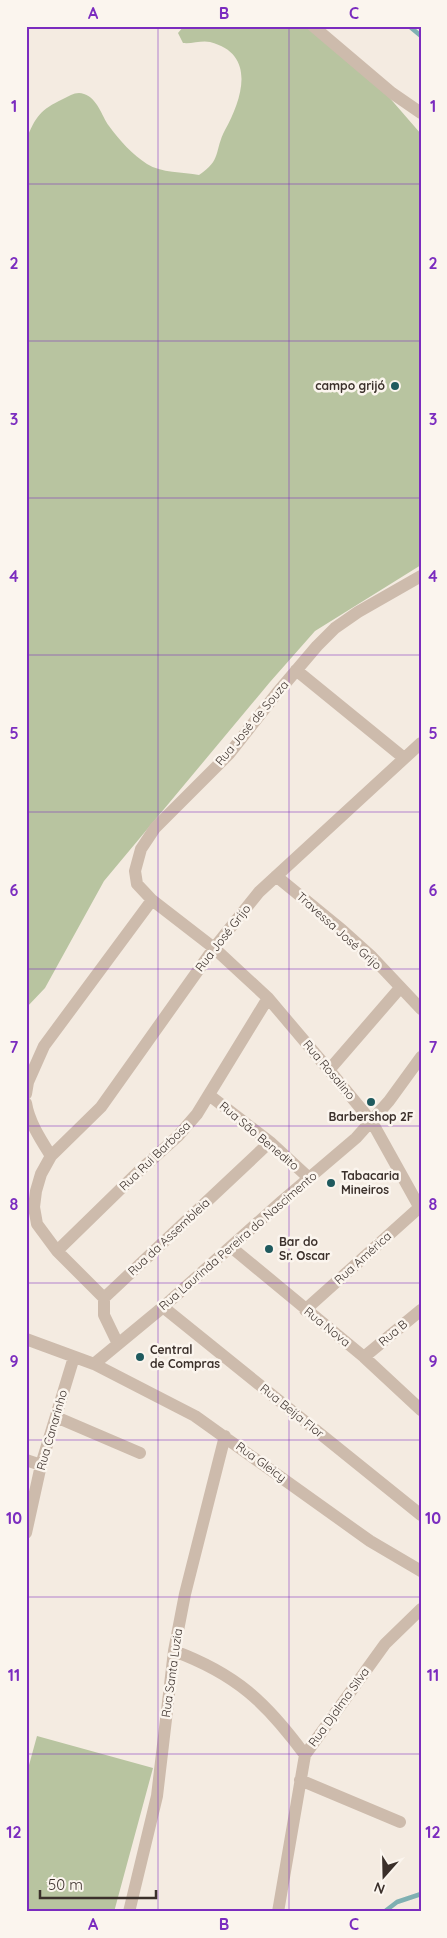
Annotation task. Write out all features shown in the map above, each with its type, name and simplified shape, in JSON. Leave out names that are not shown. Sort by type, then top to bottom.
[{"type":"street","points":[[314,26],[392,93],[421,113]]},
{"type":"street","name":"Rua José de Souza","points":[[214,948],[152,900],[137,884],[135,871],[141,849],[155,828],[229,754],[296,670],[335,628],[358,612],[421,576]]},
{"type":"street","points":[[296,670],[404,758]]},
{"type":"street","name":"Rua José Grijo","points":[[51,1156],[101,1107],[214,948],[259,892],[421,743]]},
{"type":"street","name":"Travessa José Grijo","points":[[276,876],[372,957],[421,1009]]},
{"type":"street","points":[[26,1094],[28,1082],[44,1046],[152,900]]},
{"type":"street","name":"Rua Rosalino","points":[[214,948],[268,998],[372,1122],[420,1208]]},
{"type":"street","points":[[329,1070],[400,988]]},
{"type":"street","name":"Rua Rui Barbosa","points":[[57,1250],[178,1136],[197,1114],[268,998]]},
{"type":"street","name":"Rua Laurinda Pereira do Nascimento","points":[[94,1364],[163,1307],[356,1138],[372,1122],[421,1057]]},
{"type":"street","name":"Rua São Benedito","points":[[208,1095],[270,1142],[309,1178]]},
{"type":"street","points":[[26,1103],[28,1113],[51,1156],[41,1174],[36,1191],[34,1207],[36,1224],[57,1250],[104,1298],[104,1315],[118,1344]]},
{"type":"street","name":"Rua da Assembleia","points":[[104,1298],[270,1142]]},
{"type":"street","name":"Rua América","points":[[305,1310],[420,1208]]},
{"type":"street","name":"Rua Nova","points":[[231,1247],[364,1357],[421,1410]]},
{"type":"street","name":"Rua Beija Flor","points":[[163,1307],[421,1515]]},
{"type":"street","name":"Rua B","points":[[364,1357],[421,1310]]},
{"type":"street","points":[[26,1339],[94,1364]]},
{"type":"street","name":"Rua Canarinho","points":[[26,1533],[41,1465],[74,1357]]},
{"type":"street","name":"Rua Gleicy","points":[[94,1364],[195,1416],[370,1541],[421,1571]]},
{"type":"street","points":[[56,1417],[140,1453]]},
{"type":"street","name":"Rua Santa Luzia","points":[[128,1912],[157,1796],[174,1651],[188,1585],[225,1436]]},
{"type":"street","points":[[26,1460],[41,1465]]},
{"type":"street","name":"Rua Djalma Silva","points":[[278,1912],[305,1755],[385,1644],[421,1609]]},
{"type":"street","points":[[174,1651],[227,1675],[259,1700],[282,1724],[305,1755]]},
{"type":"street","points":[[300,1780],[400,1822]]},
{"type":"green space","points":[[184,26],[315,26],[388,96],[421,134],[421,565],[315,631],[104,881],[45,988],[26,1008],[26,140],[36,119],[44,110],[71,95],[81,93],[93,100],[117,137],[131,152],[147,164],[165,171],[199,175],[206,170],[214,160],[231,118],[240,92],[242,79],[240,67],[235,56],[225,48],[210,42],[183,43],[178,33]]},
{"type":"green space","points":[[37,1736],[153,1768],[114,1912],[26,1912],[26,1776]]},
{"type":"waterway","points":[[409,26],[421,36]]},
{"type":"waterway","points":[[384,1912],[397,1902],[421,1894]]},
{"type":"place","name":"campo grijó","points":[[395,386]]},
{"type":"place","name":"Barbershop 2F","points":[[371,1102]]},
{"type":"place","name":"Tabacaria Mineiros","points":[[331,1183]]},
{"type":"place","name":"Bar do Sr. Oscar","points":[[269,1249]]},
{"type":"place","name":"Central de Compras","points":[[140,1357]]}]
